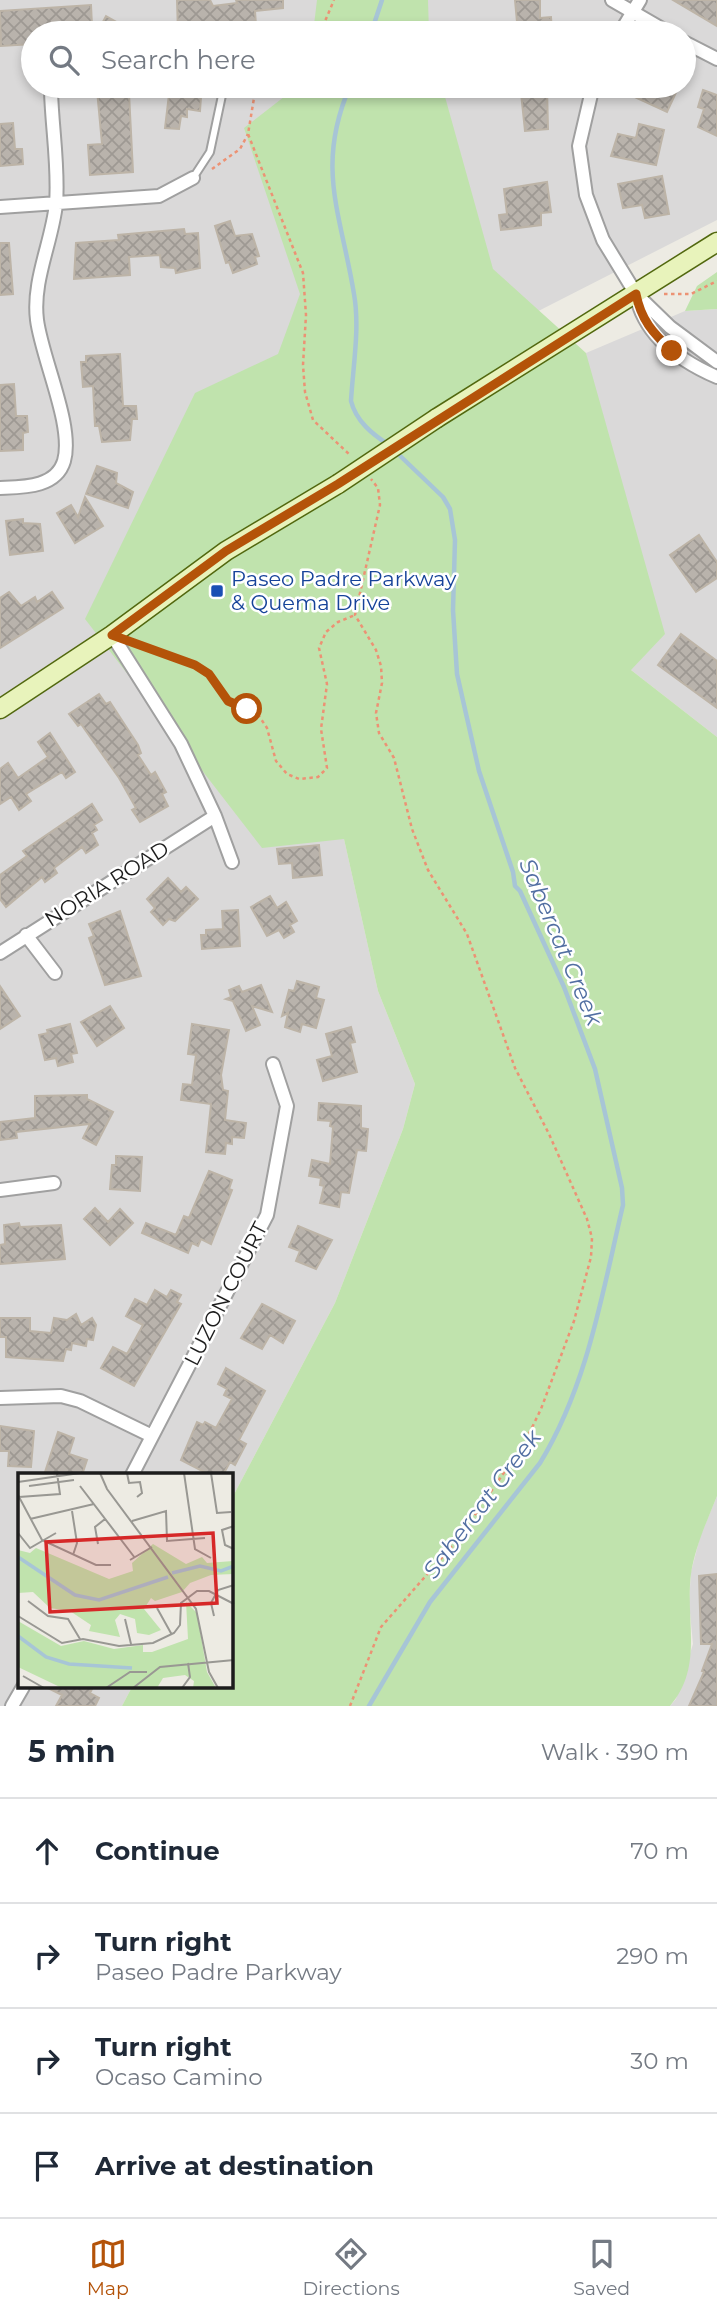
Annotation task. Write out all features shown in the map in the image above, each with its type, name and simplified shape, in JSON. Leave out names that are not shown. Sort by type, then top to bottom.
[{"type":"main road","points":[[0,709],[112,635],[226,551],[338,484],[437,418],[717,242]]},
{"type":"street","points":[[612,0],[648,21]]},
{"type":"street","points":[[627,21],[640,0]]},
{"type":"street","points":[[696,48],[717,59]]},
{"type":"street","points":[[0,488],[36,486],[54,476],[64,463],[66,436],[36,318],[38,288],[56,203],[51,98]]},
{"type":"street","points":[[590,98],[579,146],[586,195],[603,240],[636,294],[670,327],[717,362]]},
{"type":"street","points":[[0,207],[159,196],[193,177]]},
{"type":"street","points":[[636,294],[640,313],[651,330],[672,351],[717,377]]},
{"type":"street","points":[[112,635],[181,744],[215,816],[232,862]]},
{"type":"street","name":"NORIA ROAD","points":[[0,953],[215,816]]},
{"type":"street","points":[[26,935],[55,972]]},
{"type":"street","name":"LUZON COURT","points":[[133,1473],[267,1215],[288,1106],[273,1064]]},
{"type":"street","points":[[0,1190],[54,1183]]},
{"type":"street","points":[[0,1398],[61,1396],[80,1401],[152,1436]]},
{"type":"street","points":[[12,1706],[22,1688]]},
{"type":"lane","points":[[193,177],[210,152],[221,98]]},
{"type":"path","points":[[325,21],[334,0]]},
{"type":"path","points":[[193,177],[222,165],[240,149],[248,134],[254,98]]},
{"type":"path","points":[[248,134],[303,273],[306,315],[303,365],[305,392],[313,420],[352,458]]},
{"type":"path","points":[[664,294],[691,294],[717,281]]},
{"type":"path","points":[[350,1706],[381,1627],[460,1538],[525,1442],[541,1409],[574,1321],[591,1257],[592,1238],[587,1219],[550,1134],[515,1068],[467,934],[428,870],[412,829],[394,758],[379,733],[376,713],[382,683],[381,666],[376,650],[355,615],[367,549],[378,522],[380,505],[378,488],[369,478]]},
{"type":"path","points":[[112,635],[195,665],[209,674],[228,701],[259,716],[267,728],[276,761],[287,774],[299,779],[318,777],[327,768],[321,729],[327,684],[319,648],[326,632],[338,622],[355,615]]},
{"type":"shaded area","points":[[0,0],[717,0],[717,220],[336,414],[344,839],[378,991],[415,1084],[403,1129],[335,1303],[233,1496],[233,1473],[18,1473],[18,1688],[131,1688],[122,1706],[0,1706]]},
{"type":"shaded area","points":[[717,309],[717,737],[631,670],[586,353],[685,311]]},
{"type":"shaded area","points":[[717,1496],[717,1706],[670,1706],[676,1699],[693,1644],[689,1602],[691,1572],[700,1537]]},
{"type":"green space","points":[[317,0],[428,0],[429,21],[314,21]]},
{"type":"green space","points":[[283,98],[445,98],[493,269],[586,353],[665,634],[631,670],[717,737],[717,1496],[698,1544],[691,1574],[691,1643],[687,1675],[670,1706],[122,1706],[131,1688],[233,1688],[233,1496],[335,1303],[403,1129],[415,1084],[378,991],[344,839],[262,848],[85,619],[195,393],[278,354],[300,294],[244,128]]},
{"type":"green space","points":[[717,272],[717,309],[685,311],[697,286]]},
{"type":"building","points":[[177,0],[210,0],[213,6],[237,3],[236,0],[283,0],[283,8],[255,11],[256,21],[178,21]]},
{"type":"building","points":[[515,0],[540,0],[540,18],[551,17],[551,21],[517,21]]},
{"type":"building","points":[[673,0],[717,0],[717,26]]},
{"type":"building","points":[[91,5],[92,21],[21,21],[21,45],[1,46],[0,11]]},
{"type":"building","points":[[703,90],[717,95],[717,136],[698,127],[704,109],[698,107]]},
{"type":"building","points":[[98,98],[129,98],[133,172],[90,175],[88,145],[102,144]]},
{"type":"building","points":[[169,98],[201,98],[200,111],[187,109],[187,117],[181,116],[179,129],[165,128]]},
{"type":"building","points":[[522,98],[547,98],[548,129],[525,131]]},
{"type":"building","points":[[637,98],[673,98],[667,112]]},
{"type":"building","points":[[13,123],[15,149],[22,149],[23,164],[0,166],[0,124]]},
{"type":"building","points":[[639,124],[664,130],[656,165],[611,156],[618,134],[636,138]]},
{"type":"building","points":[[662,176],[669,214],[645,218],[642,205],[623,208],[618,184]]},
{"type":"building","points":[[547,182],[551,212],[541,213],[541,225],[501,230],[499,215],[507,214],[504,189]]},
{"type":"building","points":[[230,221],[235,236],[252,234],[259,256],[255,257],[257,264],[233,273],[229,262],[226,263],[215,226]]},
{"type":"building","points":[[184,229],[185,234],[198,233],[200,268],[176,273],[175,268],[161,267],[160,255],[129,257],[130,275],[74,279],[76,243],[119,240],[118,235]]},
{"type":"building","points":[[0,243],[9,243],[13,294],[0,295]]},
{"type":"building","points":[[120,354],[123,406],[136,406],[137,419],[132,419],[130,440],[102,442],[99,426],[95,426],[93,386],[83,387],[81,362],[86,362],[86,356]]},
{"type":"building","points":[[14,384],[16,416],[27,416],[28,432],[23,433],[23,450],[0,451],[0,385]]},
{"type":"building","points":[[97,466],[117,473],[116,483],[133,492],[128,508],[86,494]]},
{"type":"building","points":[[85,497],[103,526],[75,543],[57,513],[71,505],[78,517]]},
{"type":"building","points":[[23,519],[23,523],[40,524],[43,551],[10,555],[6,521]]},
{"type":"building","points":[[699,535],[717,562],[717,578],[696,592],[670,555]]},
{"type":"building","points":[[9,592],[21,606],[35,597],[37,602],[52,592],[63,608],[0,648],[0,598]]},
{"type":"building","points":[[681,634],[717,661],[717,708],[658,665]]},
{"type":"building","points":[[99,694],[106,704],[110,702],[138,745],[141,753],[138,755],[151,775],[155,772],[166,792],[162,794],[168,806],[140,822],[132,810],[136,808],[119,778],[81,724],[78,726],[69,714]]},
{"type":"building","points":[[50,733],[75,772],[66,778],[62,772],[26,794],[31,801],[19,810],[11,797],[0,804],[0,769],[8,763],[18,778],[48,757],[38,742]]},
{"type":"building","points":[[92,804],[102,820],[94,825],[97,830],[92,833],[98,845],[86,853],[82,847],[54,868],[57,873],[45,882],[42,877],[6,907],[0,899],[0,875],[27,856],[23,851]]},
{"type":"building","points":[[319,845],[322,875],[293,878],[292,863],[279,864],[277,849]]},
{"type":"building","points":[[168,878],[181,892],[186,887],[198,899],[175,921],[169,919],[163,925],[151,912],[155,908],[147,899]]},
{"type":"building","points":[[270,896],[277,908],[286,902],[297,921],[290,925],[294,932],[284,938],[279,930],[267,936],[251,907]]},
{"type":"building","points":[[238,910],[240,946],[202,949],[201,935],[206,935],[206,930],[223,929],[222,911]]},
{"type":"building","points":[[120,911],[141,976],[105,985],[89,938],[94,936],[89,924]]},
{"type":"building","points":[[297,981],[319,987],[316,998],[324,1000],[316,1028],[302,1024],[300,1032],[285,1027],[288,1013],[282,1016],[289,990],[294,991]]},
{"type":"building","points":[[261,985],[272,1012],[252,1006],[260,1025],[246,1031],[233,1001],[226,999],[231,997],[229,990],[239,986],[242,992]]},
{"type":"building","points":[[0,986],[20,1016],[0,1029]]},
{"type":"building","points":[[110,1006],[124,1028],[97,1046],[81,1022]]},
{"type":"building","points":[[70,1024],[77,1053],[71,1054],[73,1062],[58,1066],[56,1058],[45,1060],[39,1035]]},
{"type":"building","points":[[192,1024],[229,1030],[221,1075],[223,1090],[228,1091],[225,1120],[246,1123],[244,1138],[232,1137],[232,1144],[226,1143],[225,1154],[206,1152],[211,1104],[181,1100],[183,1084],[192,1085],[196,1055],[188,1054]]},
{"type":"building","points":[[351,1027],[355,1042],[350,1043],[357,1072],[323,1081],[317,1060],[332,1056],[326,1034]]},
{"type":"building","points":[[87,1095],[87,1099],[113,1112],[96,1145],[83,1138],[90,1124],[16,1132],[17,1138],[0,1140],[0,1122],[35,1118],[35,1096]]},
{"type":"building","points":[[319,1103],[361,1106],[361,1128],[368,1129],[366,1151],[357,1150],[349,1193],[341,1192],[339,1207],[320,1203],[324,1186],[320,1185],[321,1178],[309,1176],[312,1160],[330,1164],[333,1127],[330,1126],[331,1121],[318,1120]]},
{"type":"building","points":[[116,1156],[142,1157],[140,1191],[110,1189],[112,1165],[116,1165]]},
{"type":"building","points":[[209,1171],[232,1180],[229,1189],[232,1190],[211,1244],[201,1239],[198,1246],[192,1243],[188,1253],[142,1233],[146,1223],[176,1235],[184,1216],[189,1218]]},
{"type":"building","points":[[95,1208],[108,1222],[120,1209],[133,1223],[110,1245],[84,1219]]},
{"type":"building","points":[[19,1223],[20,1227],[61,1225],[65,1259],[0,1264],[0,1245],[5,1244],[4,1225]]},
{"type":"building","points":[[298,1226],[332,1240],[316,1269],[296,1261],[300,1251],[289,1247]]},
{"type":"building","points":[[155,1290],[167,1297],[171,1290],[181,1295],[177,1302],[181,1304],[134,1386],[101,1368],[113,1347],[127,1354],[143,1325],[126,1316],[135,1299],[147,1305]]},
{"type":"building","points":[[262,1304],[295,1321],[283,1343],[270,1335],[262,1349],[241,1338]]},
{"type":"building","points":[[76,1314],[81,1325],[92,1318],[96,1325],[93,1340],[87,1339],[86,1346],[72,1343],[71,1350],[66,1349],[63,1361],[6,1357],[6,1337],[0,1337],[0,1318],[30,1318],[30,1331],[51,1333],[54,1318],[67,1320]]},
{"type":"building","points":[[226,1368],[265,1391],[239,1440],[246,1444],[235,1465],[230,1462],[224,1473],[206,1473],[181,1460],[197,1422],[203,1425],[205,1422],[216,1428],[232,1399],[224,1395],[227,1389],[218,1384]]},
{"type":"building","points":[[0,1426],[34,1431],[31,1467],[8,1466],[9,1451],[0,1451]]},
{"type":"building","points":[[58,1432],[74,1438],[69,1454],[87,1460],[83,1473],[45,1472]]},
{"type":"building","points":[[717,1574],[717,1706],[689,1706],[704,1672],[702,1671],[712,1644],[701,1644],[699,1576]]},
{"type":"building","points":[[48,1688],[92,1688],[90,1693],[99,1698],[95,1706],[56,1706],[62,1695]]},
{"type":"waterway","name":"Sabercat Creek","points":[[375,21],[382,0]]},
{"type":"waterway","name":"Sabercat Creek","points":[[346,98],[334,141],[332,166],[338,214],[356,307],[351,401],[365,426],[389,445]]},
{"type":"waterway","name":"Sabercat Creek","points":[[369,1706],[430,1602],[540,1463],[556,1433],[570,1402],[592,1338],[623,1205],[622,1188],[595,1069],[564,987],[520,891],[515,886],[513,872],[479,771],[457,674],[453,610],[455,540],[450,509],[443,497],[395,451]]},
{"type":"place","name":"Paseo Padre Parkway & Quema Drive","points":[[217,591]]},
{"type":"route","points":[[247,709],[228,701],[209,674],[195,665],[112,635],[226,551],[338,484],[437,418],[636,294],[640,313],[651,330],[672,351]]}]
